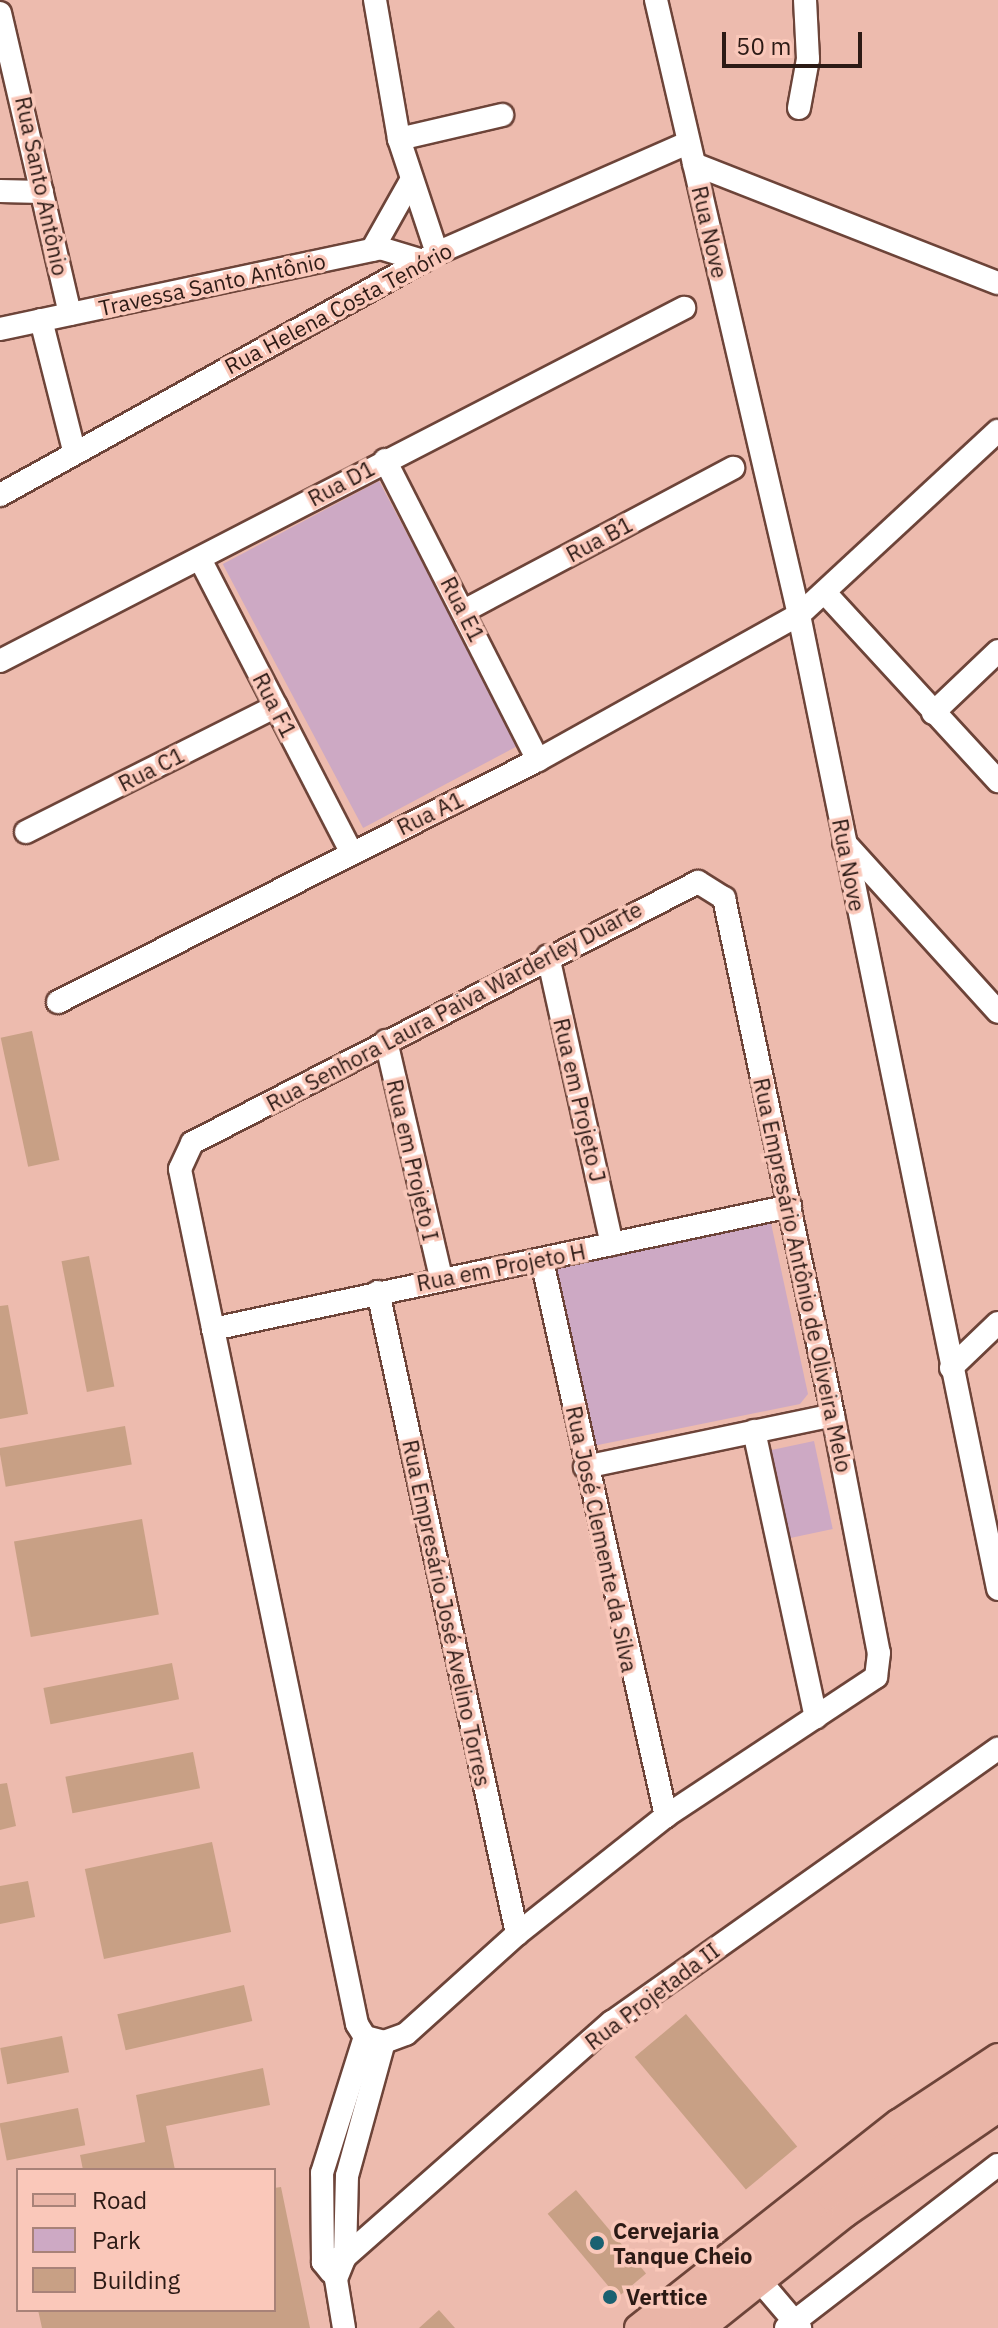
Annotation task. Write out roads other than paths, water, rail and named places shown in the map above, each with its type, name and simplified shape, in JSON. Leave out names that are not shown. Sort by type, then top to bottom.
[{"type":"main road","points":[[638,2328],[918,2110],[998,2057]]},
{"type":"main road","points":[[669,2328],[831,2197],[998,2083]]},
{"type":"main road","points":[[918,2110],[965,2106]]},
{"type":"main road","points":[[702,2328],[760,2281],[998,2109]]},
{"type":"street","points":[[375,0],[399,139],[412,179],[430,257]]},
{"type":"street","name":"Rua Nove","points":[[656,0],[799,615],[998,1589]]},
{"type":"street","points":[[799,108],[808,59],[805,0]]},
{"type":"street","name":"Rua Santo Antônio","points":[[0,13],[6,52],[70,314]]},
{"type":"street","points":[[399,139],[502,115]]},
{"type":"street","points":[[691,153],[998,283]]},
{"type":"street","name":"Rua Helena Costa Tenório","points":[[0,495],[74,450],[430,257],[691,153]]},
{"type":"street","points":[[372,250],[412,179]]},
{"type":"street","points":[[0,191],[42,192]]},
{"type":"street","name":"Travessa Santo Antônio","points":[[0,329],[372,250],[392,248],[430,257]]},
{"type":"street","name":"Rua D1","points":[[0,661],[684,308]]},
{"type":"street","points":[[41,320],[74,450]]},
{"type":"street","name":"Rua A1","points":[[58,1002],[538,760],[799,615],[827,595],[998,431]]},
{"type":"street","name":"Rua E1","points":[[385,460],[538,760]]},
{"type":"street","name":"Rua B1","points":[[464,611],[733,468]]},
{"type":"street","name":"Rua F1","points":[[200,559],[351,852]]},
{"type":"street","points":[[827,595],[998,781]]},
{"type":"street","points":[[933,713],[998,651]]},
{"type":"street","name":"Rua C1","points":[[26,832],[276,706]]},
{"type":"street","points":[[844,841],[998,1012]]},
{"type":"street","name":"Rua Senhora Laura Paiva Warderley Duarte","points":[[213,1329],[181,1189],[192,1143],[661,896],[698,882],[718,888]]},
{"type":"street","name":"Rua Empresário Antônio de Oliveira Melo","points":[[718,888],[790,1206],[833,1415],[879,1665],[865,1687],[816,1717]]},
{"type":"street","name":"Rua em Projeto J","points":[[548,956],[612,1244]]},
{"type":"street","name":"Rua em Projeto I","points":[[386,1041],[441,1278]]},
{"type":"street","name":"Rua em Projeto H","points":[[213,1329],[790,1206]]},
{"type":"street","name":"Rua José Clemente da Silva","points":[[542,1261],[585,1467],[666,1816]]},
{"type":"street","name":"Rua Empresário José Avelino Torres","points":[[378,1292],[517,1934]]},
{"type":"street","points":[[951,1368],[998,1323]]},
{"type":"street","points":[[213,1329],[374,2039],[343,2205],[335,2266]]},
{"type":"street","points":[[585,1467],[833,1415]]},
{"type":"street","points":[[374,2039],[406,2034],[517,1934],[666,1816],[816,1717],[754,1431]]},
{"type":"street","name":"Rua Projetada II","points":[[335,2266],[612,2022],[998,1749]]},
{"type":"street","points":[[344,2328],[335,2266],[319,2206],[322,2173],[374,2039]]},
{"type":"street","points":[[760,2281],[793,2326],[998,2165]]},
{"type":"street","points":[[319,2206],[343,2205]]},
{"type":"place","name":"Cervejaria Tanque Cheio","points":[[597,2243]]},
{"type":"place","name":"Verttice","points":[[610,2297]]}]
